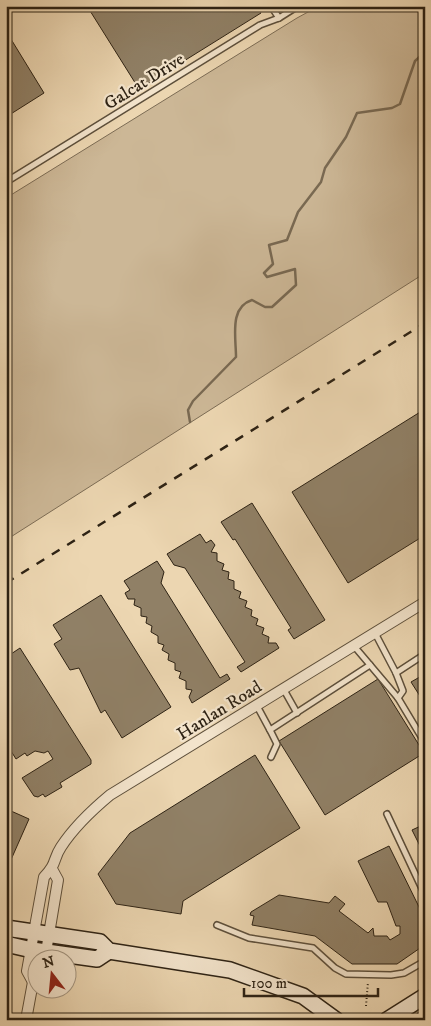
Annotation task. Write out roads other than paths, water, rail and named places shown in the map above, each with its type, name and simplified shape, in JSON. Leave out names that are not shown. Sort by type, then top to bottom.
[{"type":"main road","points":[[6,928],[100,942],[109,951],[230,970],[308,998],[336,1020]]},
{"type":"main road","points":[[6,944],[28,950]]},
{"type":"main road","points":[[78,957],[97,959],[109,951]]},
{"type":"main road","points":[[387,1020],[425,996]]},
{"type":"main road","points":[[308,998],[319,1020]]},
{"type":"street","name":"Hanlan Road","points":[[42,934],[44,876],[52,869],[60,849],[71,833],[102,802],[425,602]]},
{"type":"street","points":[[41,948],[42,934],[58,880],[52,869]]},
{"type":"street","points":[[26,1020],[31,998]]},
{"type":"lane","points":[[271,6],[278,18]]},
{"type":"lane","name":"Galcat Drive","points":[[6,182],[260,25],[278,18],[298,6]]},
{"type":"lane","points":[[375,633],[396,672],[403,691],[398,698]]},
{"type":"lane","points":[[354,646],[398,698],[425,743]]},
{"type":"lane","points":[[396,672],[425,654]]},
{"type":"lane","points":[[270,730],[370,665]]},
{"type":"lane","points":[[284,690],[298,712]]},
{"type":"lane","points":[[256,706],[277,744],[271,757]]},
{"type":"lane","points":[[387,814],[425,895]]},
{"type":"lane","points":[[217,926],[249,938],[313,948],[335,968],[346,974],[404,973],[425,960]]},
{"type":"waterway","points":[[190,422],[188,410],[193,401],[236,357],[235,324],[240,309],[252,300],[265,307],[272,307],[296,285],[295,269],[267,277],[264,273],[273,264],[269,245],[287,240],[298,212],[321,182],[325,168],[346,137],[357,113],[392,108],[400,104],[415,61],[425,52]]},
{"type":"railway","points":[[6,583],[425,323]]}]
